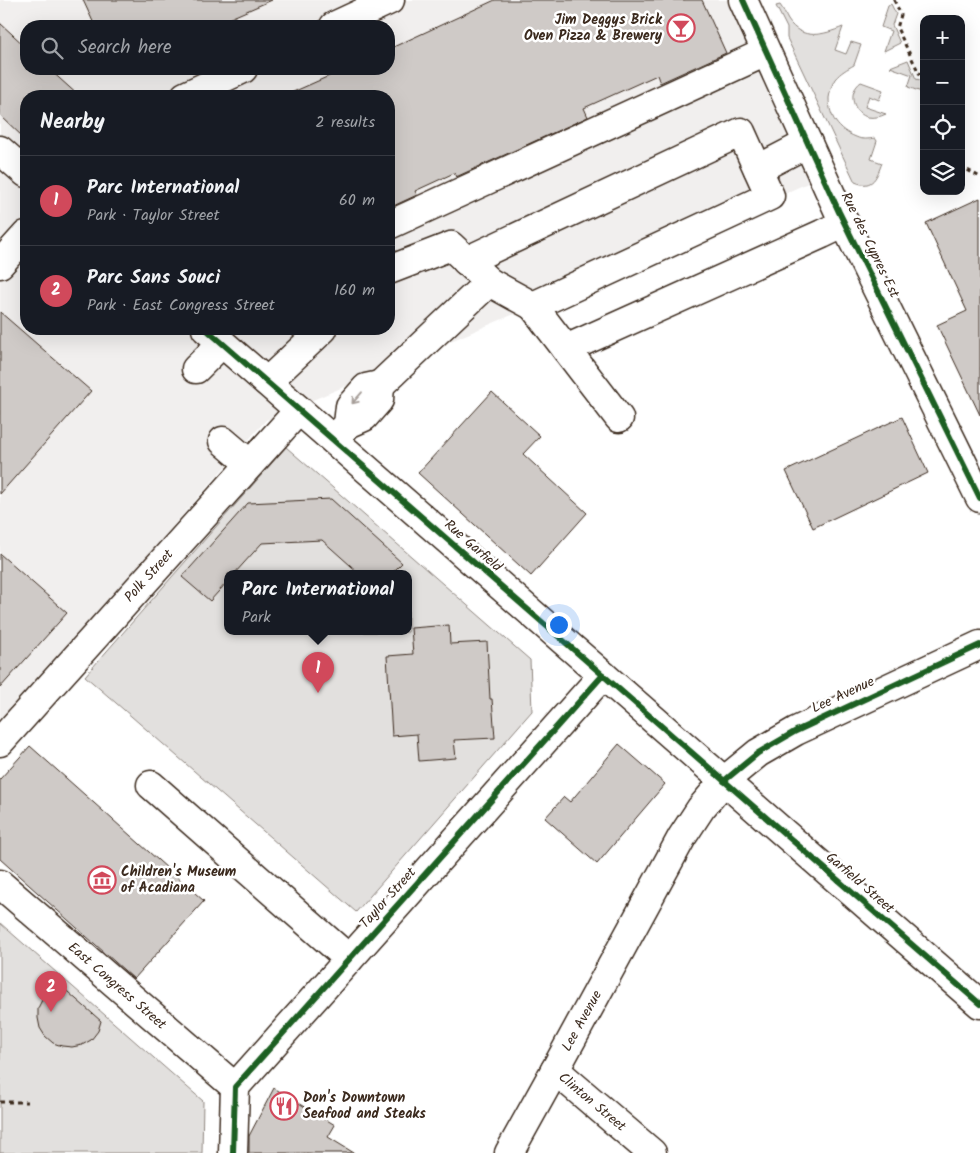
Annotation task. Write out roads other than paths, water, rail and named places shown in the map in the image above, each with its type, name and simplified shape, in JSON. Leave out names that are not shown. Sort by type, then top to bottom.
[{"type":"street","name":"Rue des Cypres Est","points":[[743,0],[845,223],[980,498]]},
{"type":"street","points":[[345,20],[378,3]]},
{"type":"street","points":[[395,222],[766,52]]},
{"type":"street","points":[[198,90],[231,75]]},
{"type":"street","points":[[466,261],[741,132],[770,196],[533,306]]},
{"type":"street","points":[[758,169],[808,144]]},
{"type":"street","points":[[0,150],[20,168]]},
{"type":"street","points":[[566,349],[845,223]]},
{"type":"street","points":[[0,264],[20,242]]},
{"type":"street","points":[[395,268],[451,246],[488,282],[533,306],[619,418]]},
{"type":"street","points":[[341,432],[364,417],[380,400],[380,385],[488,282]]},
{"type":"street","points":[[267,382],[317,335]]},
{"type":"street","points":[[196,369],[214,336]]},
{"type":"street","name":"Rue Garfield","points":[[214,336],[299,410],[341,432],[603,676],[724,781]]},
{"type":"street","name":"Polk Street","points":[[0,742],[299,410]]},
{"type":"street","points":[[223,441],[250,464]]},
{"type":"street","name":"Lee Avenue","points":[[508,1153],[682,837],[701,808],[724,781],[758,753],[796,731],[980,645]]},
{"type":"street","name":"Taylor Street","points":[[235,1087],[603,676]]},
{"type":"street","name":"Garfield Street","points":[[724,781],[980,1004]]},
{"type":"street","points":[[151,785],[349,959]]},
{"type":"street","name":"East Congress Street","points":[[0,884],[235,1087]]},
{"type":"street","name":"Clinton Street","points":[[555,1070],[652,1153]]},
{"type":"street","points":[[233,1153],[235,1087]]},
{"type":"place","name":"Jim Deggys Brick Oven Pizza & Brewery","points":[[681,28]]},
{"type":"place","name":"Parc International","points":[[318,693]]},
{"type":"place","name":"Children's Museum of Acadiana","points":[[102,880]]},
{"type":"place","name":"Parc Sans Souci","points":[[51,1012]]},
{"type":"place","name":"Don's Downtown Seafood and Steaks","points":[[284,1106]]}]
